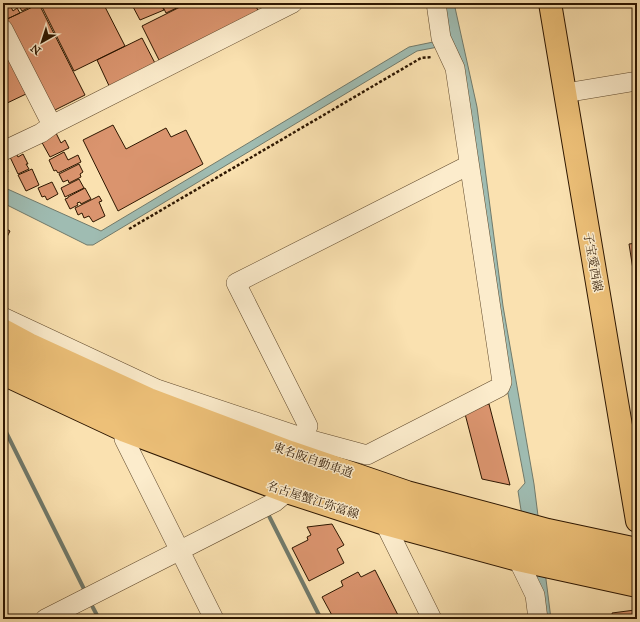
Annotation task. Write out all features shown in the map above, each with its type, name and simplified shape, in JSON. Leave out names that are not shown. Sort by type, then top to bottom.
[{"type":"main road","name":"子宝愛西線","points":[[550,3],[637,521]]},
{"type":"main road","name":"東名阪自動車道","points":[[3,330],[29,344],[149,399],[290,452],[407,492],[548,530],[637,548]]},
{"type":"main road","name":"東名阪自動車道","points":[[3,353],[140,416],[283,471],[424,516],[546,550],[637,568]]},
{"type":"main road","name":"名古屋蟹江弥富線","points":[[3,374],[125,432],[286,492],[385,524],[519,560],[552,566],[637,586]]},
{"type":"street","points":[[3,151],[294,3]]},
{"type":"street","points":[[3,317],[157,389],[304,438],[367,454],[500,387],[502,382],[455,68],[441,38],[436,3]]},
{"type":"street","points":[[3,29],[52,125]]},
{"type":"street","points":[[565,93],[637,82]]},
{"type":"street","points":[[304,438],[308,426],[236,283],[469,165]]},
{"type":"street","points":[[125,432],[124,439],[214,619]]},
{"type":"street","points":[[45,619],[275,502],[286,492]]},
{"type":"street","points":[[385,524],[432,619]]},
{"type":"street","points":[[519,560],[535,594],[538,619]]},
{"type":"path","points":[[129,229],[421,58],[448,55]]},
{"type":"water","points":[[443,3],[454,3],[477,107],[503,306],[534,484],[551,619],[543,619],[532,579],[518,491],[525,483],[506,383],[460,69],[438,47],[417,51],[93,245],[87,245],[3,203],[3,187],[101,231],[409,47],[438,41]]},
{"type":"building","points":[[3,3],[9,3],[13,11],[17,8],[20,13],[5,20],[3,16]]},
{"type":"building","points":[[17,3],[38,3],[22,11]]},
{"type":"building","points":[[40,3],[103,3],[125,46],[74,71]]},
{"type":"building","points":[[131,3],[160,3],[164,10],[140,20]]},
{"type":"building","points":[[161,3],[187,3],[166,13]]},
{"type":"building","points":[[188,3],[255,3],[258,11],[159,60],[142,26]]},
{"type":"building","points":[[258,3],[271,3],[261,8]]},
{"type":"building","points":[[39,4],[85,95],[51,112],[5,20]]},
{"type":"building","points":[[142,38],[157,67],[111,90],[97,60]]},
{"type":"building","points":[[3,49],[26,94],[3,105]]},
{"type":"building","points":[[113,125],[126,149],[166,128],[171,137],[186,130],[203,164],[118,211],[83,140]]},
{"type":"building","points":[[55,131],[61,143],[65,140],[69,148],[50,157],[40,139]]},
{"type":"building","points":[[64,152],[68,160],[78,155],[81,162],[58,173],[56,170],[54,171],[49,160]]},
{"type":"building","points":[[16,153],[18,157],[23,154],[29,169],[18,174],[10,157]]},
{"type":"building","points":[[3,163],[8,172],[3,175]]},
{"type":"building","points":[[79,164],[83,172],[80,174],[81,177],[69,183],[68,180],[63,182],[59,174]]},
{"type":"building","points":[[32,169],[39,185],[26,191],[18,175]]},
{"type":"building","points":[[79,179],[84,188],[65,197],[61,188]]},
{"type":"building","points":[[52,182],[58,194],[47,200],[45,196],[42,197],[38,188]]},
{"type":"building","points":[[85,188],[91,199],[81,204],[80,202],[77,203],[78,205],[70,209],[65,199]]},
{"type":"building","points":[[99,196],[102,201],[99,202],[105,216],[93,222],[89,216],[84,218],[82,213],[78,215],[75,208]]},
{"type":"building","points":[[3,227],[10,231],[3,245]]},
{"type":"building","points":[[637,243],[637,282],[635,282],[629,244]]},
{"type":"building","points":[[489,404],[510,485],[482,479],[464,410]]},
{"type":"building","points":[[332,524],[344,545],[337,549],[344,563],[309,581],[292,548],[308,540],[307,537],[311,535],[307,527]]},
{"type":"building","points":[[375,570],[400,619],[334,619],[322,597],[343,586],[341,581],[358,572],[361,577]]},
{"type":"building","points":[[635,610],[637,619],[613,619],[612,613]]},
{"type":"waterway","points":[[636,3],[637,7]]},
{"type":"waterway","points":[[3,426],[86,593]]},
{"type":"waterway","points":[[267,512],[321,619]]},
{"type":"waterway","points":[[90,602],[99,619]]}]
